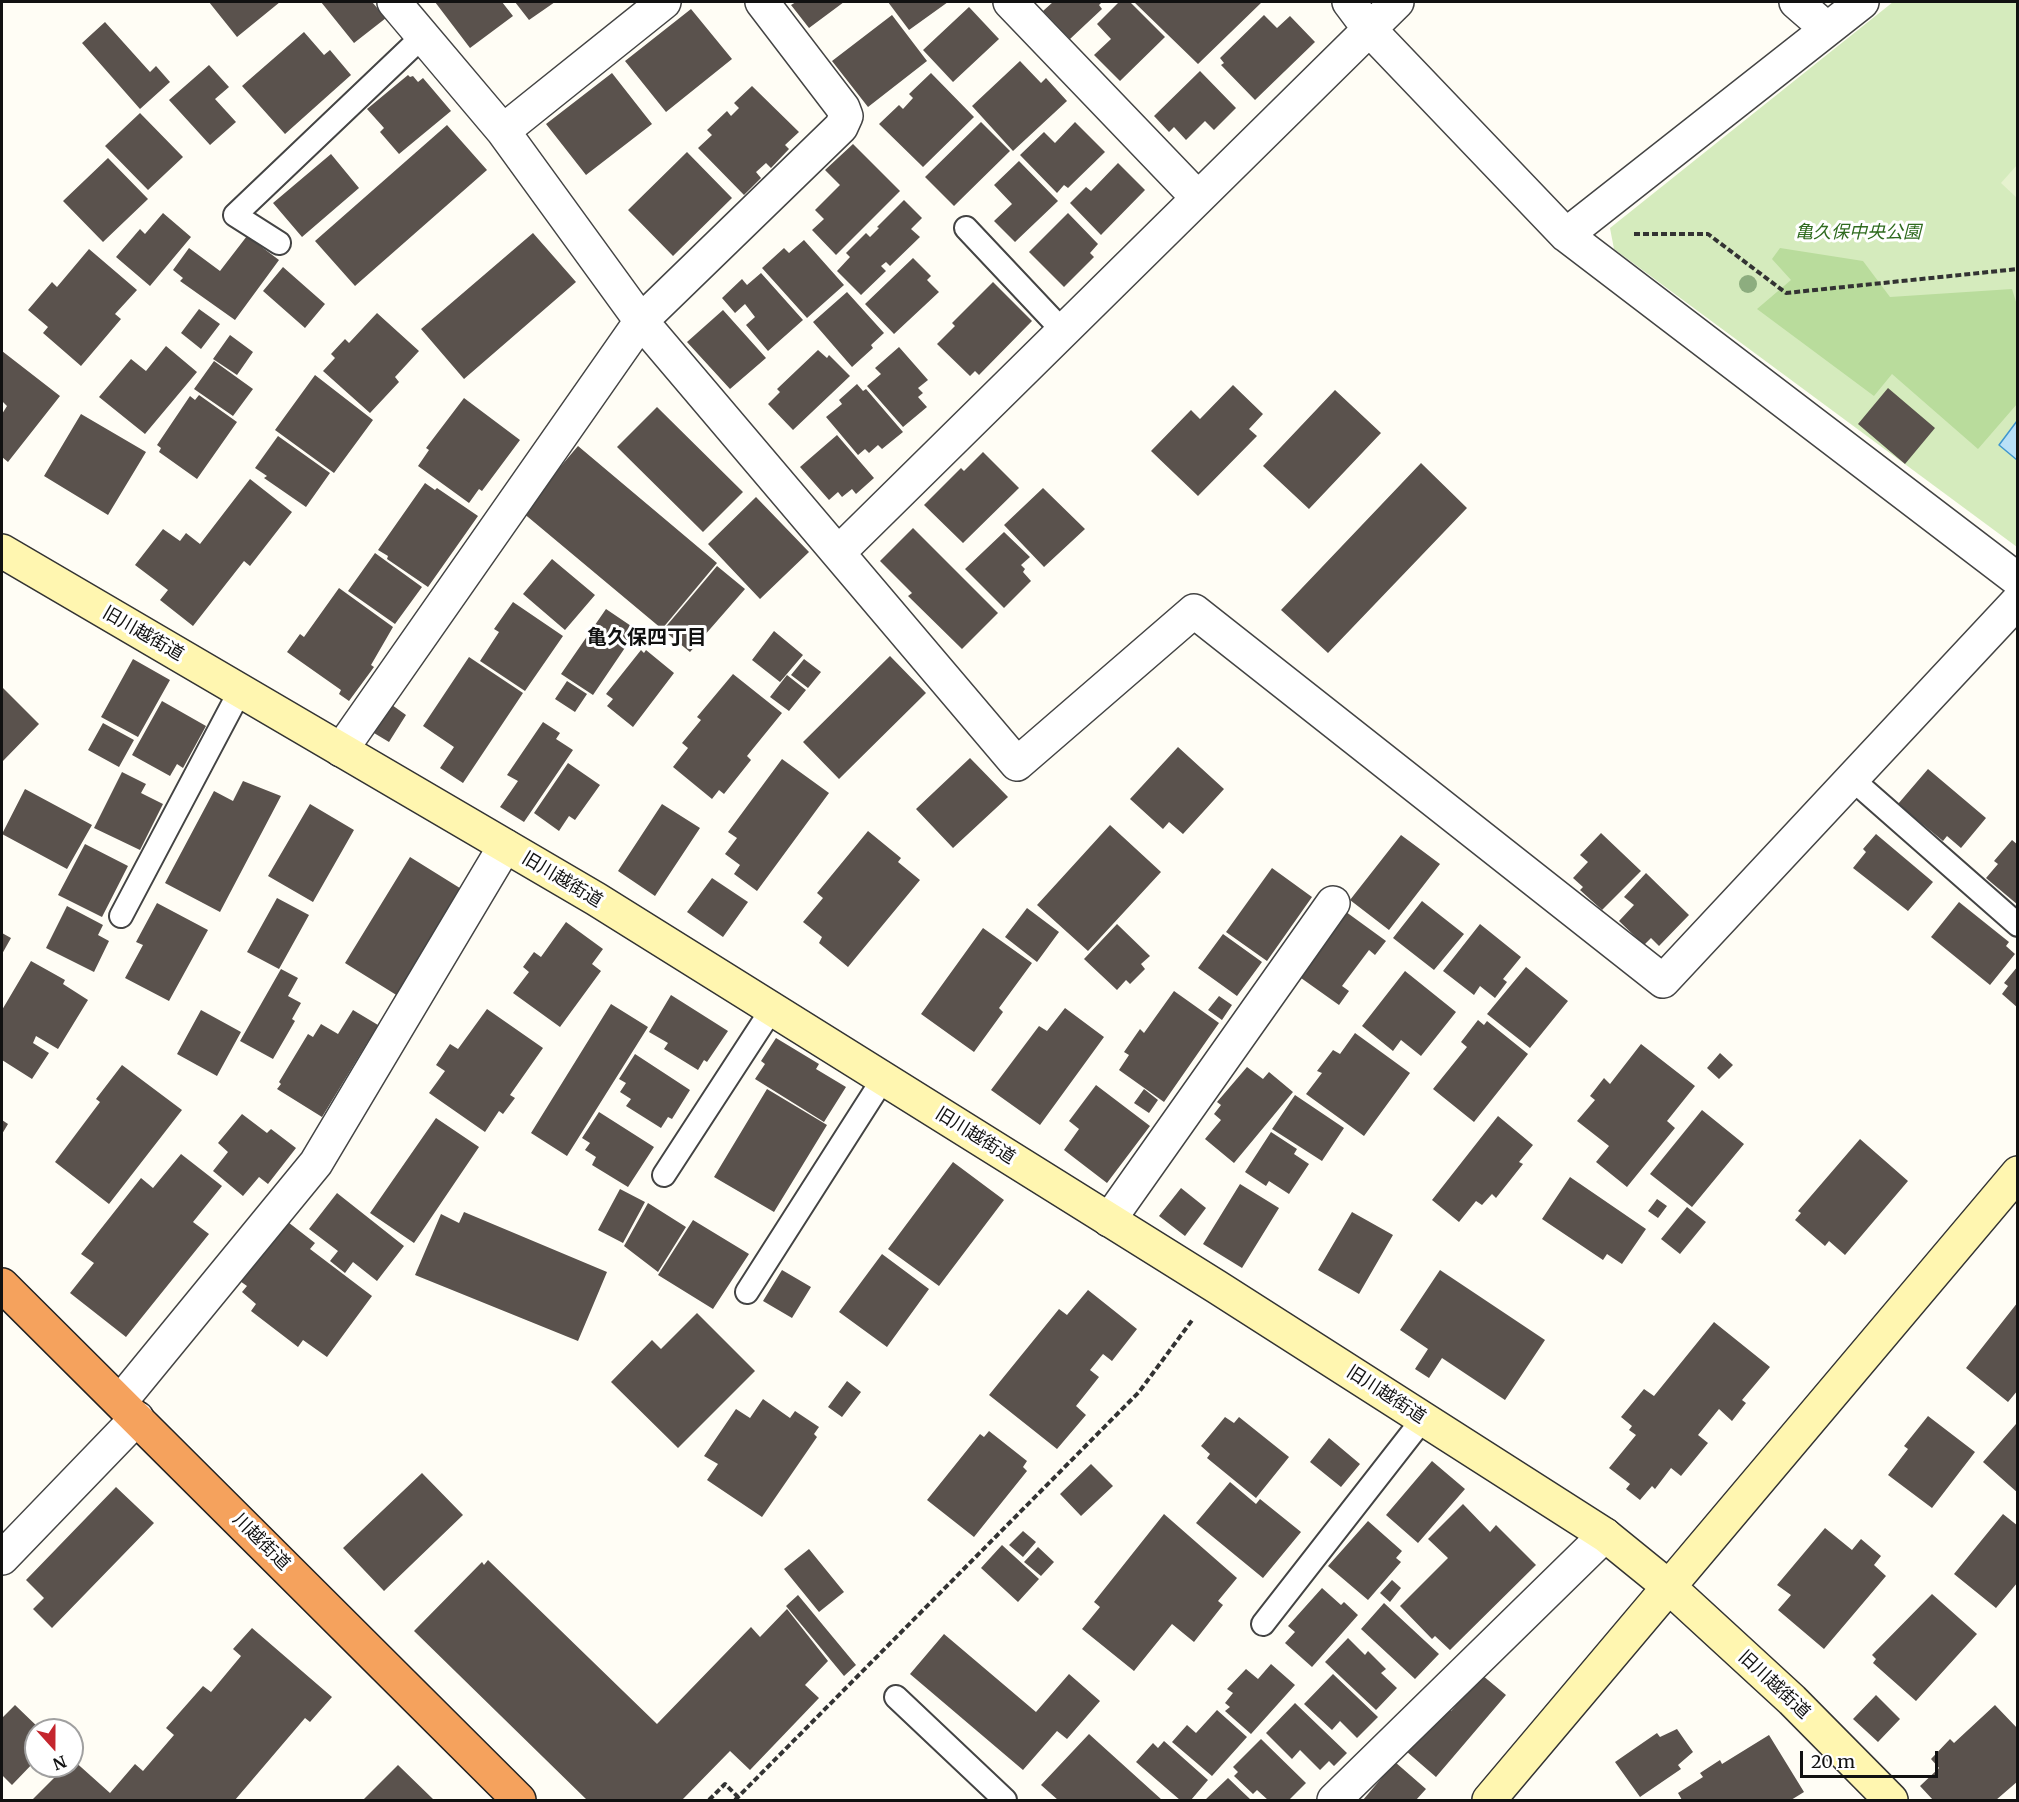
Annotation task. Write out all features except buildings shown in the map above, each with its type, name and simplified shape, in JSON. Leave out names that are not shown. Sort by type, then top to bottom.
[{"type":"highway","name":"川越街道","points":[[2,1286],[519,1800]]},
{"type":"street","points":[[394,2],[503,131],[641,321],[1017,764],[1194,611],[1663,981],[2018,601]]},
{"type":"street","points":[[503,131],[664,2]]},
{"type":"street","points":[[341,750],[641,321],[841,127],[846,116],[762,2]]},
{"type":"street","points":[[1010,2],[1198,198]]},
{"type":"street","points":[[1349,2],[1370,30],[1566,235],[2018,580]]},
{"type":"street","points":[[838,553],[1397,2]]},
{"type":"street","points":[[1796,2],[1827,29]]},
{"type":"street","points":[[1566,235],[1862,2]]},
{"type":"street","name":"旧川越街道","points":[[2,551],[505,846],[772,1009],[1217,1287],[1605,1535],[1669,1587],[1792,1700],[1891,1800]]},
{"type":"street","points":[[2,1558],[129,1410],[316,1163],[505,846]]},
{"type":"street","points":[[1109,1220],[1333,903]]},
{"type":"street","points":[[1489,1800],[2018,1173]]},
{"type":"street","points":[[1334,1800],[1605,1535]]},
{"type":"lane","points":[[279,243],[235,215],[423,36]]},
{"type":"lane","points":[[966,228],[1063,331]]},
{"type":"lane","points":[[121,916],[240,691]]},
{"type":"lane","points":[[1853,780],[2018,925]]},
{"type":"lane","points":[[664,1175],[772,1009]]},
{"type":"lane","points":[[747,1292],[884,1079]]},
{"type":"lane","points":[[1263,1623],[1423,1419]]},
{"type":"lane","points":[[896,1697],[1005,1800]]},
{"type":"path","points":[[1628,234],[1708,234],[1786,293],[2018,269]]},
{"type":"path","points":[[709,1800],[725,1784],[737,1799],[1139,1392],[1217,1287]]},
{"type":"green space","name":"亀久保中央公園","points":[[1893,2],[2017,2],[2017,547],[1614,249],[1610,228]]},
{"type":"green space","points":[[2017,165],[2017,198],[2001,183]]},
{"type":"green space","points":[[1780,248],[1863,261],[1890,297],[2012,289],[2017,305],[2017,404],[1978,449],[1892,374],[1874,396],[1757,309],[1791,280],[1772,259]]},
{"type":"water","points":[[2017,421],[2017,460],[1999,445]]},
{"type":"district","name":"亀久保四丁目","points":[[647,638]]}]
